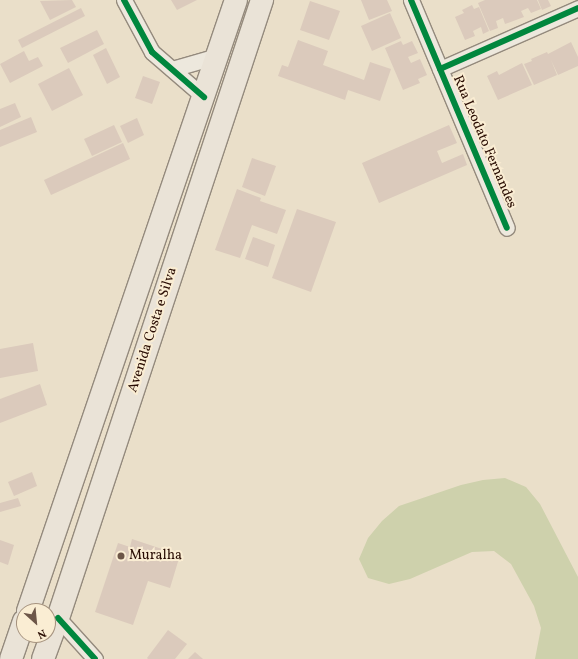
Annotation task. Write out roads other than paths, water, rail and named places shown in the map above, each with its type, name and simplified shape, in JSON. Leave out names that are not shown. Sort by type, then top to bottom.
[{"type":"main road","name":"Avenida Costa e Silva","points":[[31,603],[236,0]]},
{"type":"main road","name":"Avenida Costa e Silva","points":[[43,659],[58,618],[262,0]]},
{"type":"main road","points":[[11,659],[16,643]]},
{"type":"street","points":[[124,0],[152,52],[204,96]]},
{"type":"street","name":"Rua Leodato Fernandes","points":[[411,0],[507,228]]},
{"type":"street","points":[[440,68],[578,8]]},
{"type":"street","points":[[172,69],[217,56]]},
{"type":"street","points":[[58,618],[92,659]]},
{"type":"place","name":"Muralha","points":[[121,556]]}]
